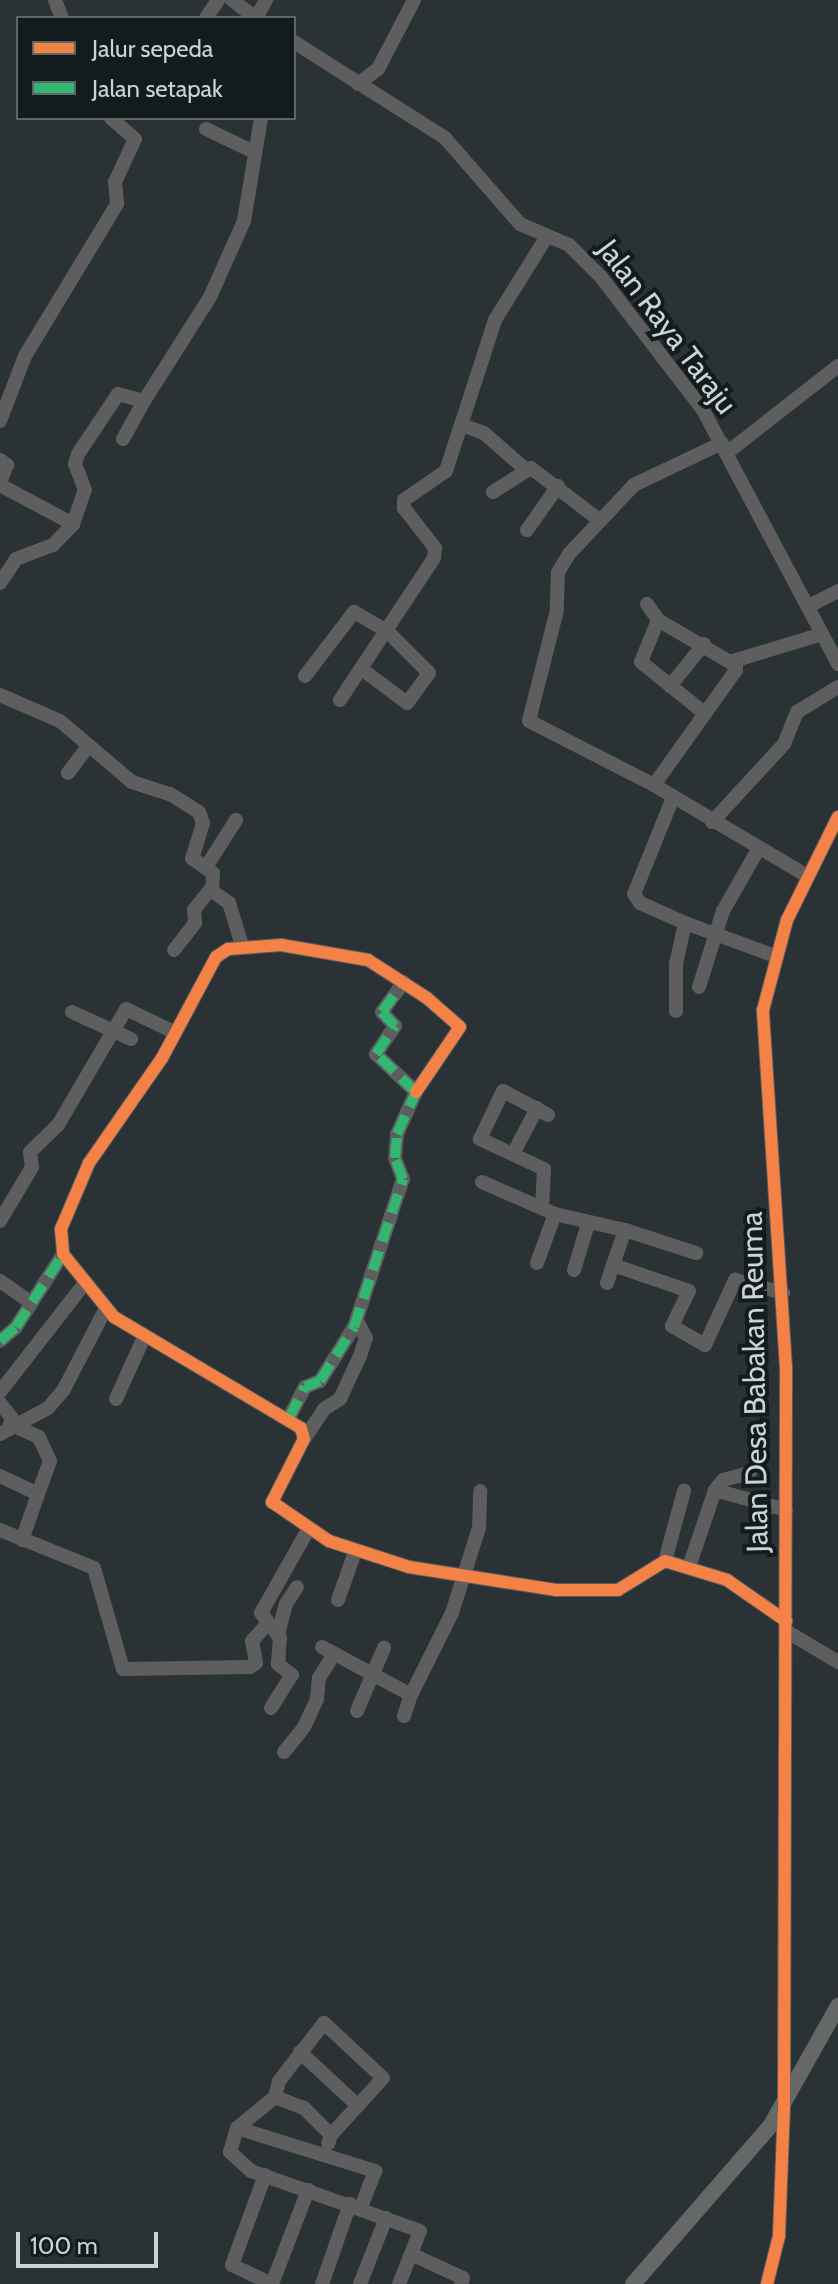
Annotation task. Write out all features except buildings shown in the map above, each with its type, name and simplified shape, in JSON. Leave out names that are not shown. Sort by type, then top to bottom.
[{"type":"main road","points":[[633,2284],[784,2106],[838,2006]]},
{"type":"street","points":[[232,0],[253,16]]},
{"type":"street","points":[[358,84],[378,69],[414,0]]},
{"type":"street","name":"Jalan Raya Taraju","points":[[296,43],[445,138],[520,224],[581,254],[694,398],[725,448],[838,664]]},
{"type":"street","points":[[0,421],[25,356],[117,204],[115,182],[135,139],[113,120]]},
{"type":"street","points":[[123,439],[210,297],[236,241],[252,195],[252,151],[260,120]]},
{"type":"street","points":[[206,129],[252,151]]},
{"type":"street","points":[[340,700],[363,670],[436,553],[404,500],[446,471],[495,320],[547,236]]},
{"type":"street","points":[[807,876],[672,800],[654,785],[529,721],[557,610],[558,572],[598,519],[654,472],[725,448],[838,366]]},
{"type":"street","points":[[0,583],[16,559],[53,545],[73,524],[85,490],[75,464],[78,454],[118,394],[144,401]]},
{"type":"street","points":[[462,425],[484,433],[525,469],[539,470],[598,519]]},
{"type":"street","points":[[0,460],[7,465],[0,483],[73,524]]},
{"type":"street","points":[[493,492],[525,469]]},
{"type":"street","points":[[527,530],[558,486]]},
{"type":"street","points":[[809,606],[838,591]]},
{"type":"street","points":[[647,604],[658,620],[704,644],[725,660],[736,660],[822,634]]},
{"type":"street","points":[[305,676],[352,613],[387,631],[427,667],[428,677],[413,699],[403,702],[363,670]]},
{"type":"street","points":[[658,620],[641,662],[703,712]]},
{"type":"street","points":[[670,686],[704,644]]},
{"type":"street","points":[[654,785],[703,712],[736,670],[736,660]]},
{"type":"street","points":[[712,822],[784,744],[797,712],[838,687]]},
{"type":"street","points":[[0,695],[60,721],[132,782],[170,794],[199,812],[203,823],[191,855],[213,873],[211,888],[194,910],[195,923],[174,950]]},
{"type":"street","points":[[68,773],[88,746]]},
{"type":"street","points":[[672,800],[634,894],[640,903],[685,923],[775,956]]},
{"type":"street","name":"Jalan Desa Babakan Reuma","points":[[767,2284],[779,2236],[784,2106],[786,1510],[783,1293],[762,1028],[775,956],[807,876],[838,817]]},
{"type":"street","points":[[206,867],[236,820]]},
{"type":"street","points":[[699,987],[715,933],[759,848]]},
{"type":"street","points":[[211,888],[229,903],[242,945]]},
{"type":"street","points":[[676,1011],[676,964],[685,923]]},
{"type":"street","points":[[289,1418],[305,1387],[320,1381],[357,1321],[403,1179],[395,1158],[397,1134],[416,1092],[460,1027],[404,982],[368,960],[293,946],[242,945],[216,957],[176,1033],[89,1163],[61,1229],[63,1254],[105,1310],[144,1337],[289,1418],[301,1428],[304,1439]]},
{"type":"street","points":[[404,982],[382,1012],[395,1026],[376,1054],[416,1092]]},
{"type":"street","points":[[0,1221],[15,1189],[29,1173],[30,1152],[58,1125],[113,1030],[129,1009],[176,1033]]},
{"type":"street","points":[[72,1012],[131,1039]]},
{"type":"street","points":[[513,1154],[543,1112],[503,1091],[480,1139],[544,1169],[548,1211],[537,1263]]},
{"type":"street","points":[[482,1182],[548,1211],[588,1224],[625,1230],[696,1253]]},
{"type":"street","points":[[574,1270],[588,1224]]},
{"type":"street","points":[[607,1283],[625,1230]]},
{"type":"street","points":[[0,1341],[31,1303],[63,1254]]},
{"type":"street","points":[[613,1265],[689,1291],[672,1326],[705,1345],[735,1280],[783,1293]]},
{"type":"street","points":[[0,1281],[31,1303]]},
{"type":"street","points":[[0,1392],[85,1283]]},
{"type":"street","points":[[8,1426],[48,1408],[63,1391],[105,1310]]},
{"type":"street","points":[[357,1321],[366,1338],[340,1399],[324,1409],[304,1439],[272,1502],[308,1530],[355,1552],[464,1576],[516,1587],[601,1592],[618,1590],[665,1561],[684,1491]]},
{"type":"street","points":[[116,1399],[144,1337]]},
{"type":"street","points":[[0,1403],[8,1426]]},
{"type":"street","points":[[8,1426],[39,1437],[50,1452],[22,1540]]},
{"type":"street","points":[[689,1567],[715,1490],[723,1480],[750,1473]]},
{"type":"street","points":[[0,1476],[38,1494]]},
{"type":"street","points":[[715,1490],[786,1510]]},
{"type":"street","points":[[404,1716],[411,1695],[442,1636],[464,1576],[479,1528],[480,1491]]},
{"type":"street","points":[[0,1530],[94,1568],[123,1669],[250,1667],[256,1663],[252,1641],[268,1623]]},
{"type":"street","points":[[278,1635],[268,1623],[263,1607],[308,1530]]},
{"type":"street","points":[[338,1600],[355,1552]]},
{"type":"street","points":[[665,1561],[727,1580],[838,1662]]},
{"type":"street","points":[[271,1708],[296,1670],[278,1664],[278,1635],[286,1604],[297,1587]]},
{"type":"street","points":[[357,1711],[384,1648]]},
{"type":"street","points":[[284,1752],[304,1727],[317,1699],[319,1678],[328,1651],[411,1695]]},
{"type":"street","points":[[325,2156],[331,2135],[383,2078],[324,2023],[300,2052],[275,2097],[237,2128],[230,2152],[251,2171],[420,2231],[399,2284]]},
{"type":"street","points":[[300,2052],[357,2105]]},
{"type":"street","points":[[275,2097],[304,2108],[331,2135]]},
{"type":"street","points":[[237,2128],[375,2171],[322,2284]]},
{"type":"street","points":[[265,2175],[232,2265],[272,2284],[308,2190]]},
{"type":"street","points":[[360,2284],[386,2218]]},
{"type":"street","points":[[411,2254],[463,2278],[461,2284]]},
{"type":"marked path","points":[[289,1418],[305,1387],[320,1381],[354,1327],[403,1179],[395,1158],[397,1134],[416,1092],[376,1054],[395,1026],[382,1012],[404,982]]},
{"type":"marked path","points":[[0,1341],[16,1327],[63,1254]]},
{"type":"cycle path","points":[[767,2284],[779,2236],[784,2106],[786,1368],[763,1010],[787,920],[838,817]]},
{"type":"cycle path","points":[[416,1092],[460,1027],[427,998],[368,960],[281,945],[228,949],[216,957],[162,1058],[89,1163],[61,1229],[63,1254],[114,1317],[301,1428],[304,1439],[272,1502],[329,1541],[409,1567],[556,1590],[618,1590],[665,1561],[727,1580],[786,1621]]}]
